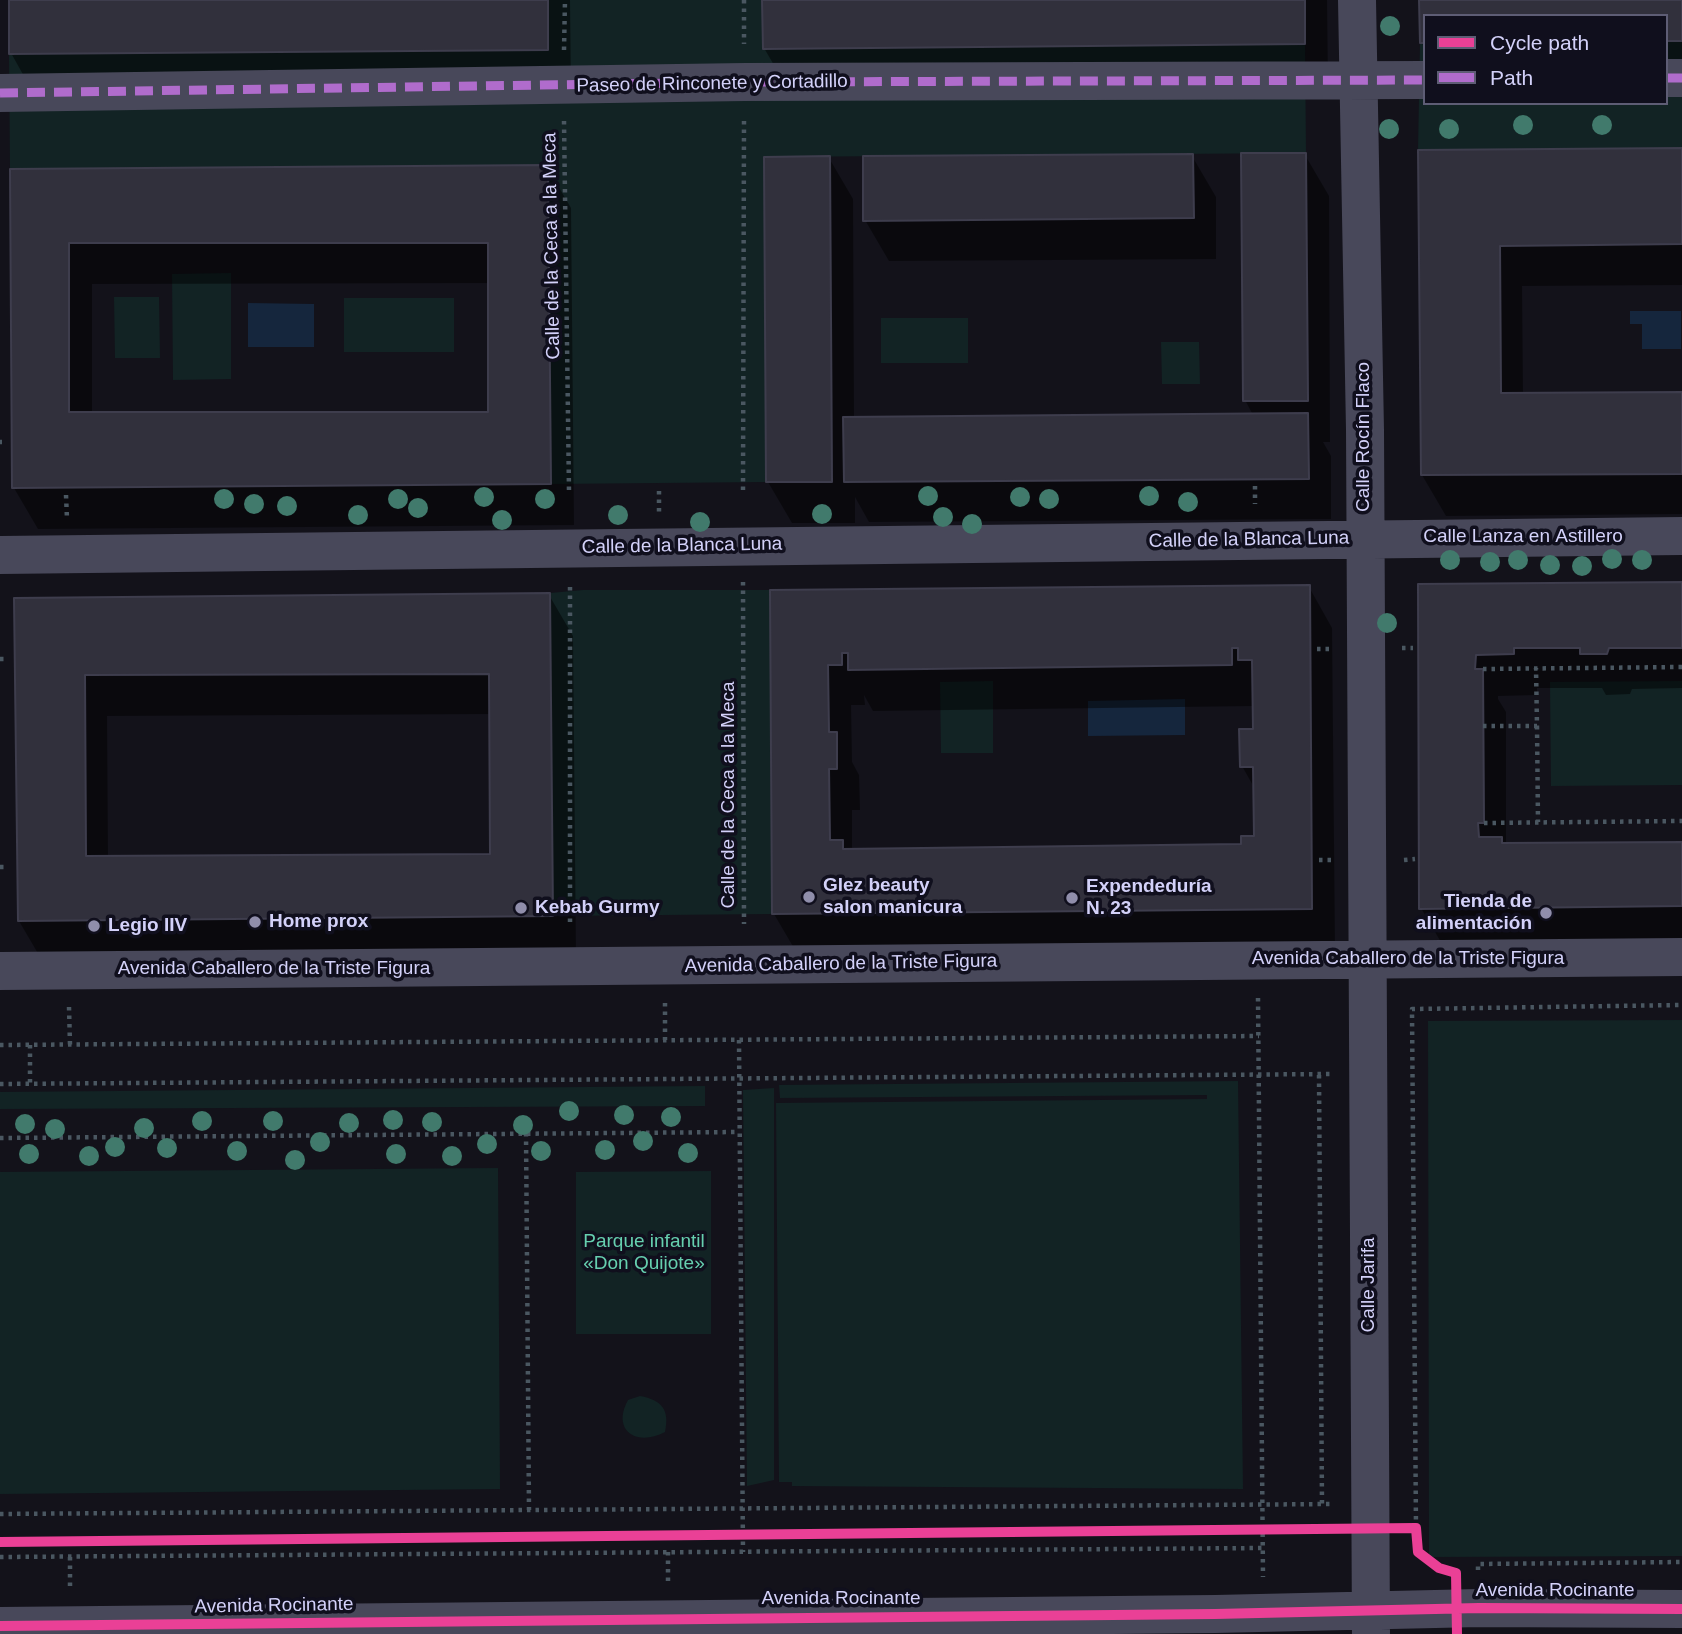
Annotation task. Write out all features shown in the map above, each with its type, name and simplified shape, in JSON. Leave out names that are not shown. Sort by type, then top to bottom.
[{"type":"street","name":"Calle Rocín Flaco","points":[[1357,0],[1365,430],[1368,959]]},
{"type":"street","name":"Paseo de Rinconete y Cortadillo","points":[[0,93],[745,82],[1423,80]]},
{"type":"street","name":"Calle Lanza en Astillero","points":[[1364,539],[1682,536]]},
{"type":"street","name":"Calle de la Blanca Luna","points":[[0,555],[1364,539]]},
{"type":"street","name":"Avenida Caballero de la Triste Figura","points":[[0,971],[1682,957]]},
{"type":"street","name":"Calle Jarifa","points":[[1368,959],[1370,1622]]},
{"type":"street","name":"Avenida Rocinante","points":[[0,1626],[1263,1614],[1370,1622],[1682,1609]]},
{"type":"path","points":[[743,490],[744,0]]},
{"type":"path","points":[[570,583],[570,925]]},
{"type":"path","points":[[1483,669],[1682,667]]},
{"type":"path","points":[[1536,668],[1538,822]]},
{"type":"path","points":[[1483,726],[1537,726]]},
{"type":"path","points":[[1484,823],[1682,821]]},
{"type":"path","points":[[0,867],[8,867]]},
{"type":"path","points":[[1258,960],[1263,1614]]},
{"type":"path","points":[[0,1514],[1322,1504],[1370,1516],[1416,1534],[1412,1009],[1682,1006]]},
{"type":"path","points":[[0,1045],[1259,1036]]},
{"type":"path","points":[[739,1040],[743,1552]]},
{"type":"path","points":[[30,1045],[30,1084]]},
{"type":"path","points":[[0,1084],[1413,1074]]},
{"type":"path","points":[[1319,1075],[1322,1504]]},
{"type":"path","points":[[0,1138],[739,1132]]},
{"type":"path","points":[[526,1133],[529,1510]]},
{"type":"path","points":[[1370,1516],[1416,1504]]},
{"type":"path","points":[[1249,1529],[1276,1529]]},
{"type":"path","points":[[729,1534],[756,1534]]},
{"type":"path","points":[[0,1557],[1262,1548]]},
{"type":"path","points":[[1478,1564],[1682,1562]]},
{"type":"green space","points":[[548,0],[762,0],[763,49],[1305,44],[1306,153],[764,157],[766,482],[551,484],[548,165],[10,169],[9,54],[548,50]]},
{"type":"green space","points":[[1668,41],[1682,41],[1682,148],[1418,150],[1420,43],[1423,43],[1423,105],[1668,105]]},
{"type":"green space","points":[[231,273],[231,379],[173,380],[172,274]]},
{"type":"green space","points":[[114,297],[159,297],[160,358],[115,358]]},
{"type":"green space","points":[[344,298],[454,298],[454,352],[344,352]]},
{"type":"green space","points":[[881,318],[968,318],[968,363],[881,363]]},
{"type":"green space","points":[[1161,342],[1199,342],[1200,384],[1162,384]]},
{"type":"green space","points":[[583,590],[770,590],[772,914],[553,916],[550,593]]},
{"type":"green space","points":[[993,681],[993,753],[941,753],[940,682]]},
{"type":"green space","points":[[1682,681],[1682,785],[1551,786],[1550,682]]},
{"type":"green space","points":[[1682,1020],[1682,1556],[1429,1557],[1428,1021]]},
{"type":"green space","points":[[1238,1081],[1243,1489],[792,1486],[792,1482],[779,1482],[776,1103],[1207,1099],[1207,1095],[780,1098],[779,1085]]},
{"type":"green space","points":[[705,1086],[705,1106],[0,1109],[0,1092]]},
{"type":"green space","points":[[774,1088],[774,1480],[747,1486],[743,1090]]},
{"type":"green space","points":[[498,1168],[500,1489],[0,1494],[0,1172]]},
{"type":"green space","name":"Parque infantil «Don Quijote»","points":[[711,1171],[711,1334],[576,1334],[576,1172]]},
{"type":"green space","points":[[640,1396],[654,1400],[663,1407],[666,1418],[665,1432],[645,1438],[637,1437],[625,1428],[623,1420],[628,1400]]},
{"type":"water","points":[[248,303],[314,304],[314,347],[248,347]]},
{"type":"water","points":[[1630,311],[1681,311],[1681,349],[1642,349],[1642,324],[1630,324]]},
{"type":"water","points":[[1185,699],[1185,735],[1088,736],[1088,701]]},
{"type":"building","points":[[9,0],[548,0],[548,50],[9,54]]},
{"type":"building","points":[[762,0],[1305,0],[1305,44],[763,49]]},
{"type":"building","points":[[1419,0],[1682,0],[1682,41],[1668,41],[1668,14],[1423,14],[1423,43],[1420,43]]},
{"type":"building","points":[[1682,148],[1682,244],[1500,246],[1501,393],[1682,392],[1682,474],[1421,475],[1418,150]]},
{"type":"building","points":[[1241,153],[1306,153],[1308,401],[1243,401]]},
{"type":"building","points":[[1193,154],[1194,218],[863,221],[863,156]]},
{"type":"building","points":[[830,156],[832,482],[766,482],[764,157]]},
{"type":"building","points":[[548,165],[551,484],[12,488],[10,169]],"holes":[[[69,243],[488,243],[488,412],[69,412]]]},
{"type":"building","points":[[1308,413],[1309,479],[844,482],[843,417]]},
{"type":"building","points":[[1682,582],[1682,648],[1609,648],[1607,654],[1580,654],[1580,648],[1514,648],[1514,654],[1476,655],[1475,669],[1483,669],[1484,823],[1478,823],[1479,837],[1502,837],[1502,843],[1682,842],[1682,906],[1419,909],[1418,584]]},
{"type":"building","points":[[1310,585],[1312,909],[772,914],[770,590]],"holes":[[[1232,648],[1238,648],[1238,660],[1252,660],[1253,729],[1239,729],[1240,767],[1253,767],[1254,836],[1241,836],[1241,844],[843,849],[843,840],[830,840],[829,769],[837,769],[837,732],[829,732],[828,665],[842,665],[842,653],[848,653],[848,670],[1232,665]]]},
{"type":"building","points":[[550,593],[553,916],[18,921],[14,598]],"holes":[[[489,674],[490,854],[86,856],[85,675]]]},
{"type":"marked path","points":[[1668,78],[1682,78]]},
{"type":"marked path","points":[[0,93],[745,82],[1423,80]]},
{"type":"cycle path","points":[[0,1542],[1416,1528],[1418,1552],[1439,1568],[1456,1573],[1457,1634]]},
{"type":"cycle path","points":[[0,1626],[1215,1614],[1479,1608],[1682,1609]]},
{"type":"place","name":"Glez beauty salon manicura","points":[[809,897]]},
{"type":"place","name":"Expendeduría N. 23","points":[[1072,898]]},
{"type":"place","name":"Kebab Gurmy","points":[[521,908]]},
{"type":"place","name":"Tienda de alimentación","points":[[1546,913]]},
{"type":"place","name":"Home prox","points":[[255,922]]},
{"type":"place","name":"Legio IIV","points":[[94,926]]}]
